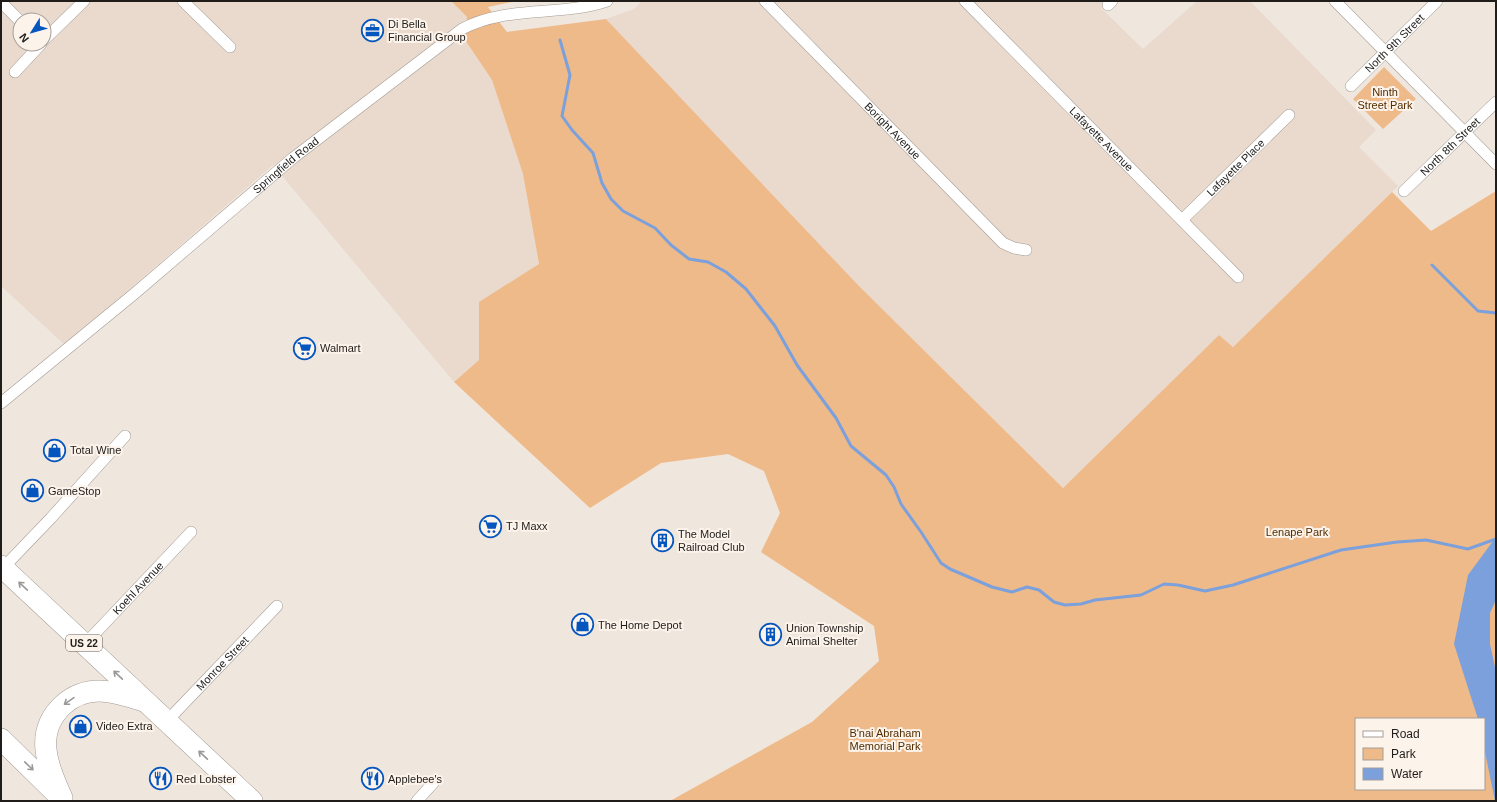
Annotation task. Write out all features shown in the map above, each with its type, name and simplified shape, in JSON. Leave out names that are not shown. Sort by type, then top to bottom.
[{"type":"highway","name":"US 22","points":[[2,567],[252,801]]},
{"type":"highway","points":[[64,799],[49,766],[46,751],[47,730],[57,711],[71,699],[91,691],[106,691],[146,701]]},
{"type":"highway","points":[[1,739],[64,799]]},
{"type":"street","points":[[52,32],[84,1]]},
{"type":"street","points":[[183,1],[230,47]]},
{"type":"street","name":"Springfield Road","points":[[1,403],[128,299],[293,158],[462,28],[494,17],[509,14],[571,9],[596,5],[607,1]]},
{"type":"street","name":"Boright Avenue","points":[[765,1],[1003,243],[1014,248],[1026,250]]},
{"type":"street","name":"Lafayette Avenue","points":[[965,1],[1238,277]]},
{"type":"street","points":[[1335,1],[1496,164]]},
{"type":"street","name":"North 9th Street","points":[[1351,86],[1437,1]]},
{"type":"street","points":[[1,2],[12,13]]},
{"type":"street","points":[[15,72],[34,52]]},
{"type":"street","name":"North 8th Street","points":[[1404,191],[1496,102]]},
{"type":"street","name":"Lafayette Place","points":[[1182,220],[1289,115]]},
{"type":"street","points":[[2,567],[51,518],[125,436]]},
{"type":"street","name":"Koehl Avenue","points":[[85,644],[192,532]]},
{"type":"street","name":"Monroe Street","points":[[167,721],[277,606]]},
{"type":"street","points":[[417,801],[434,782]]},
{"type":"shaded area","points":[[1,1],[451,1],[467,17],[463,37],[492,80],[523,174],[539,265],[480,302],[479,360],[454,382],[273,165],[65,345],[1,286]]},
{"type":"shaded area","points":[[642,1],[1108,1],[1101,8],[1143,49],[1197,1],[1250,1],[1376,130],[1359,147],[1398,186],[1233,347],[1219,335],[1063,488],[858,285],[606,19],[634,9]]},
{"type":"green space","name":"Lenape Park","points":[[451,1],[516,1],[488,7],[507,32],[606,19],[858,285],[1063,488],[1219,335],[1233,347],[1392,192],[1431,231],[1496,191],[1496,801],[670,801],[812,722],[879,661],[874,626],[761,552],[780,513],[764,471],[728,454],[661,463],[590,508],[454,382],[479,360],[479,302],[539,264],[523,174],[492,80],[463,37],[467,17]]},
{"type":"green space","name":"Ninth Street Park","points":[[1384,67],[1416,99],[1383,129],[1353,99]]},
{"type":"water","points":[[1496,537],[1496,600],[1490,613],[1490,644],[1496,672],[1495,801],[1485,752],[1485,718],[1478,718],[1454,644],[1468,575]]},
{"type":"waterway","points":[[560,40],[570,75],[562,116],[572,130],[593,153],[602,183],[611,199],[623,211],[655,228],[671,245],[689,259],[708,262],[726,272],[746,289],[775,326],[797,365],[836,418],[851,446],[886,475],[894,487],[901,504],[941,563],[950,569],[992,587],[1012,592],[1027,587],[1039,590],[1054,602],[1065,605],[1141,595],[1164,584],[1178,585],[1205,591],[1233,585],[1341,550],[1397,542],[1426,540],[1468,549],[1496,539]]},
{"type":"waterway","points":[[1432,265],[1478,311],[1496,313]]},
{"type":"place","name":"Di Bella Financial Group","points":[[372,30]]},
{"type":"place","name":"Walmart","points":[[305,348]]},
{"type":"place","name":"Total Wine","points":[[55,450]]},
{"type":"place","name":"GameStop","points":[[33,491]]},
{"type":"place","name":"TJ Maxx","points":[[491,526]]},
{"type":"place","name":"The Model Railroad Club","points":[[663,540]]},
{"type":"place","name":"The Home Depot","points":[[582,625]]},
{"type":"place","name":"Union Township Animal Shelter","points":[[771,634]]},
{"type":"place","name":"Video Extra","points":[[80,726]]},
{"type":"place","name":"Red Lobster","points":[[161,779]]},
{"type":"place","name":"Applebee's","points":[[373,779]]},
{"type":"park label","name":"B'nai Abraham Memorial Park","points":[[885,739]]}]
